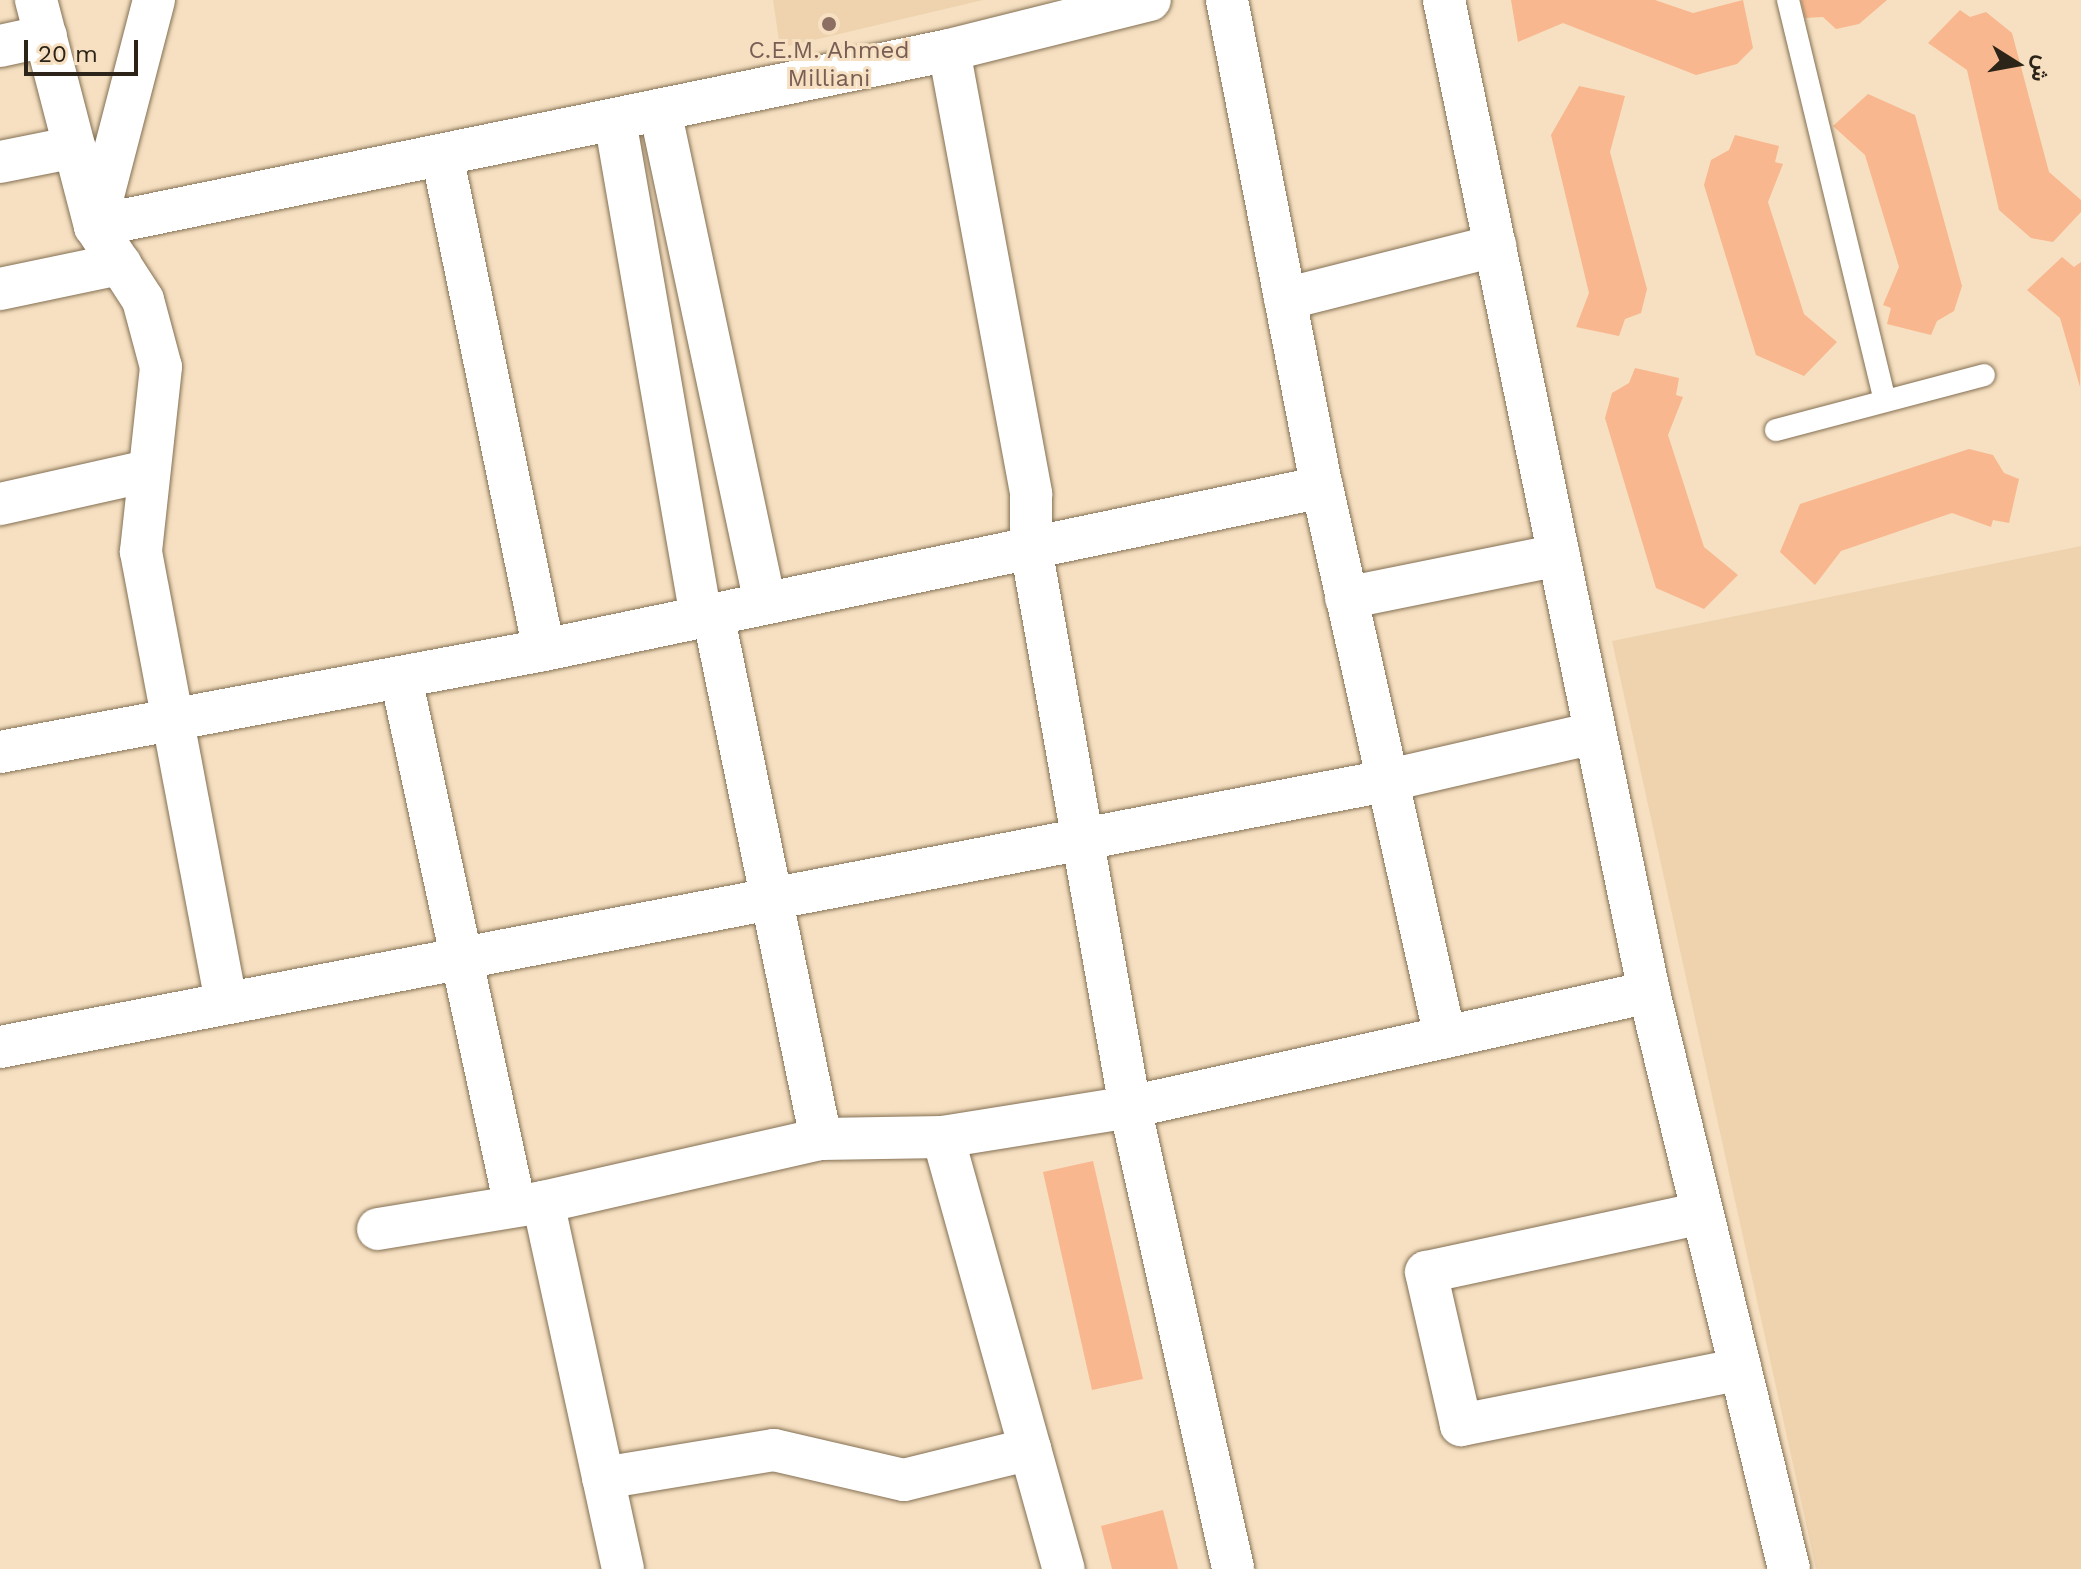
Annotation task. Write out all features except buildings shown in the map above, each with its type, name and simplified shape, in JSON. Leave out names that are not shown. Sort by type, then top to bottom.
[{"type":"street","points":[[95,226],[154,0]]},
{"type":"street","points":[[95,226],[949,50],[1150,0]]},
{"type":"street","points":[[1227,0],[1322,487],[1385,781],[1445,1037]]},
{"type":"street","points":[[1444,0],[1649,992],[1789,1569]]},
{"type":"street","points":[[0,46],[41,18],[95,226],[143,300],[161,367],[141,552],[176,720],[226,1003]]},
{"type":"street","points":[[949,50],[1031,494],[1031,548],[1130,1107],[1233,1569]]},
{"type":"street","points":[[660,110],[765,603]]},
{"type":"street","points":[[615,120],[707,615],[772,898],[821,1139]]},
{"type":"street","points":[[0,162],[75,147]]},
{"type":"street","points":[[442,155],[544,650]]},
{"type":"street","points":[[1285,299],[1495,246]]},
{"type":"street","points":[[0,289],[120,264]]},
{"type":"street","points":[[0,504],[148,471]]},
{"type":"street","points":[[0,752],[544,650],[1322,487]]},
{"type":"street","points":[[1346,598],[1559,555]]},
{"type":"street","points":[[401,678],[461,958],[603,1478],[623,1569]]},
{"type":"street","points":[[0,1047],[1385,781],[1595,733]]},
{"type":"street","points":[[378,1229],[529,1204],[821,1139],[943,1137],[1130,1107],[1649,992]]},
{"type":"street","points":[[943,1137],[1064,1569]]},
{"type":"street","points":[[1702,1213],[1426,1272],[1461,1425],[1740,1369]]},
{"type":"street","points":[[603,1478],[774,1450],[904,1480],[1030,1449]]},
{"type":"lane","points":[[1788,0],[1885,400]]},
{"type":"lane","points":[[1776,430],[1984,375]]},
{"type":"shaded area","name":"C.E.M. Ahmed Milliani","points":[[773,0],[983,0],[780,48]]},
{"type":"shaded area","points":[[2081,546],[2081,1569],[1816,1569],[1612,641]]},
{"type":"place","name":"C.E.M. Ahmed Milliani","points":[[829,24]]}]
